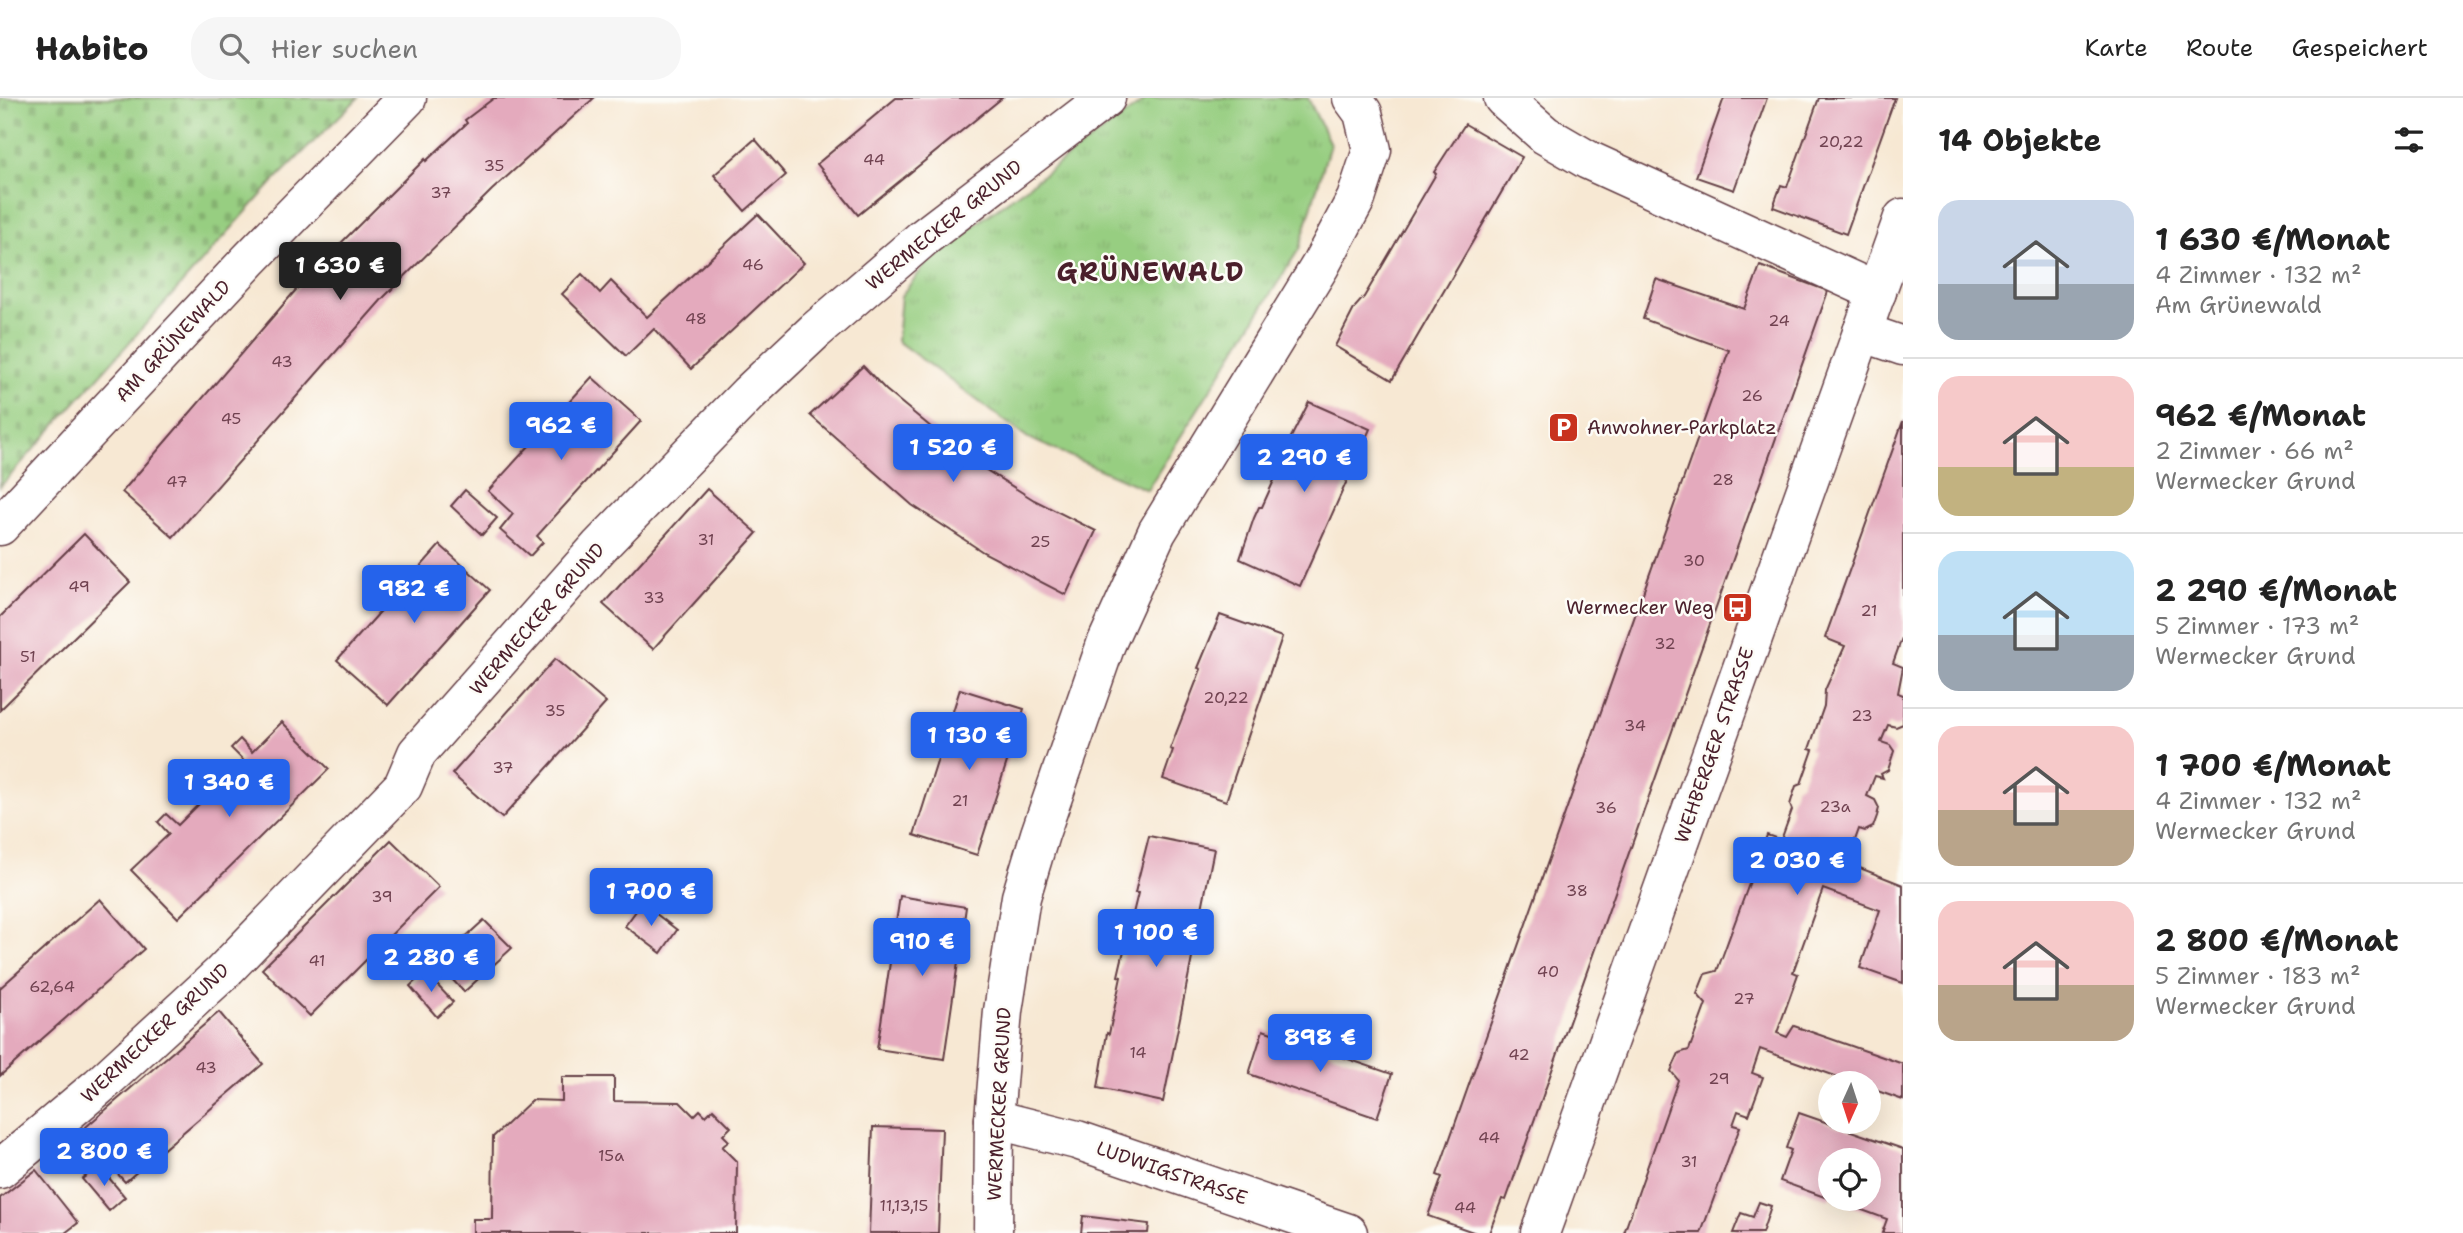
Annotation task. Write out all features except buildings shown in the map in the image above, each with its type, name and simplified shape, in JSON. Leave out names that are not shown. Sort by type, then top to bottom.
[{"type":"street","name":"AM GRÜNEWALD","points":[[0,526],[249,260],[407,98]]},
{"type":"street","name":"WERMECKER GRUND","points":[[0,1169],[168,1025],[329,864],[403,786],[417,753],[599,547],[748,394],[815,331],[923,238],[1106,98]]},
{"type":"street","name":"WERMECKER GRUND","points":[[993,1233],[994,1119],[1003,1011],[1021,897],[1066,752],[1106,644],[1157,532],[1321,266],[1356,199],[1372,150],[1363,113],[1352,98]]},
{"type":"street","points":[[1503,98],[1545,135],[1588,160],[1877,292]]},
{"type":"street","name":"WEHBERGER STRASSE","points":[[1540,1233],[1903,218]]},
{"type":"street","points":[[1862,332],[1903,346]]},
{"type":"street","name":"LUDWIGSTRASSE","points":[[994,1119],[1077,1140],[1348,1233]]},
{"type":"green space","points":[[0,98],[358,98],[273,182],[0,487]]},
{"type":"green space","points":[[1148,98],[1308,98],[1330,144],[1299,249],[1147,490],[1028,438],[897,341],[901,296],[932,256]]},
{"type":"place","name":"Anwohner-Parkplatz","points":[[1564,427]]},
{"type":"place","name":"Wermecker Weg","points":[[1737,607]]},
{"type":"district","name":"GRÜNEWALD","points":[[1151,271]]}]
